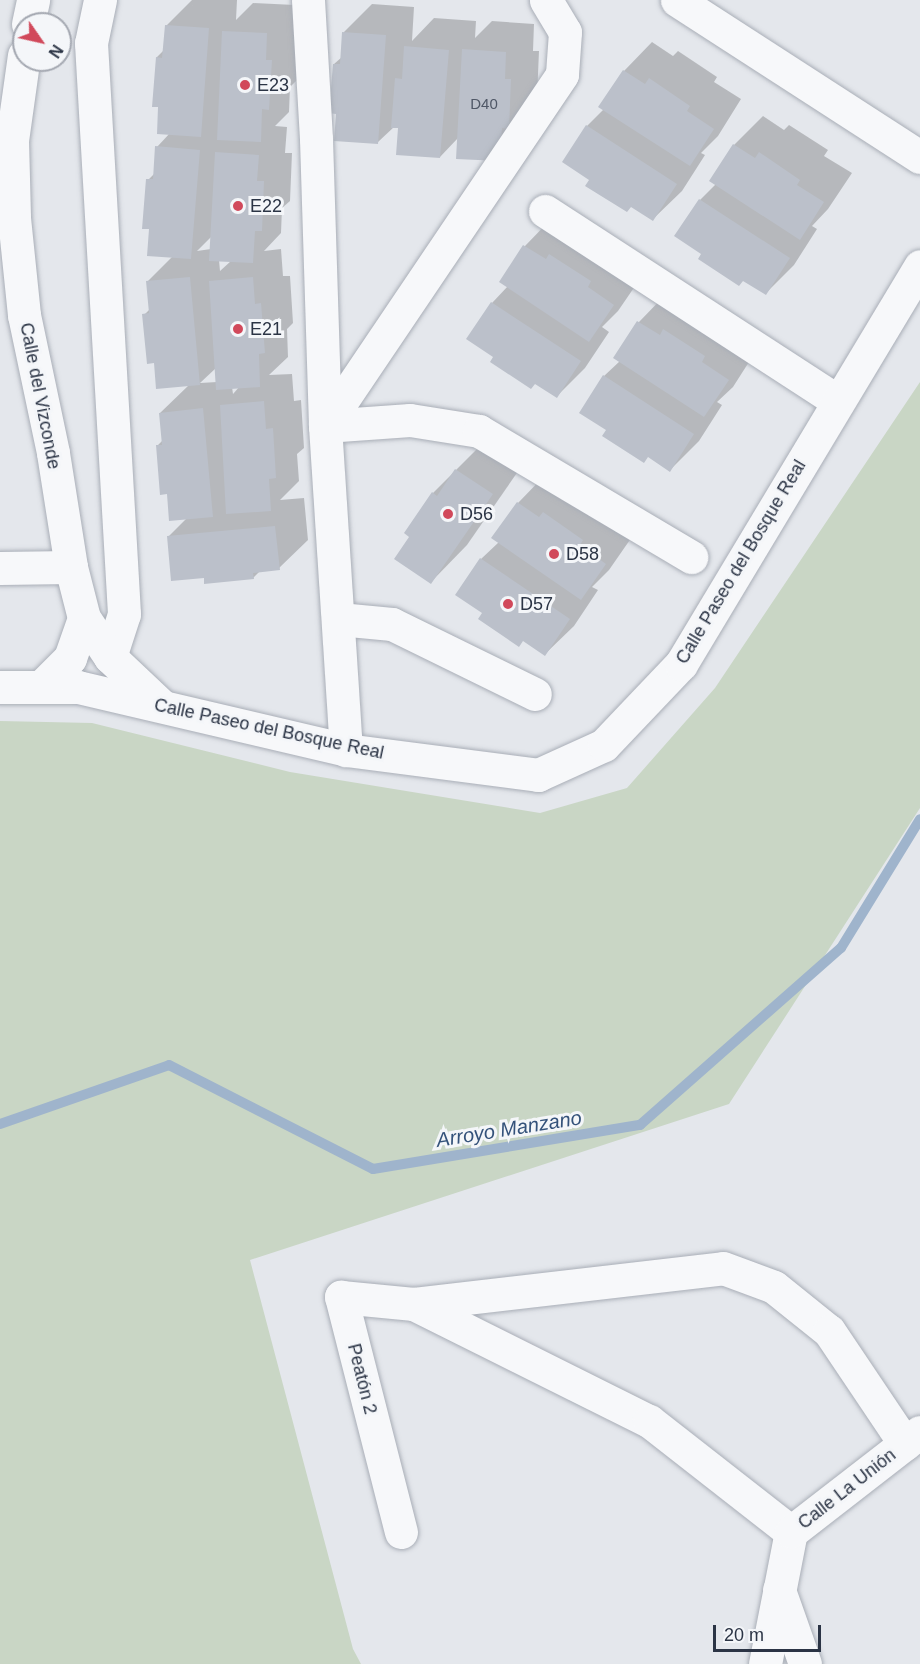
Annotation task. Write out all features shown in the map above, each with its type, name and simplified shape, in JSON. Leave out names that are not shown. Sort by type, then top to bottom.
[{"type":"street","points":[[100,0],[91,42],[123,614],[110,657]]},
{"type":"street","points":[[308,0],[316,139],[325,426],[346,750]]},
{"type":"street","points":[[325,426],[562,74],[565,32],[546,0]]},
{"type":"street","points":[[677,0],[920,157]]},
{"type":"street","name":"Calle del Vizconde","points":[[22,72],[12,140],[14,218],[12,315],[53,453],[71,567],[84,618],[110,657],[162,706]]},
{"type":"street","points":[[545,211],[838,401]]},
{"type":"street","points":[[0,253],[12,315]]},
{"type":"street","name":"Calle Paseo del Bosque Real","points":[[0,687],[78,687],[346,750],[538,775],[604,745],[681,664],[920,266]]},
{"type":"street","points":[[325,426],[410,420],[479,431],[691,557]]},
{"type":"street","points":[[0,568],[71,567]]},
{"type":"street","points":[[41,687],[70,658],[84,618]]},
{"type":"street","points":[[339,619],[392,624],[535,694]]},
{"type":"street","points":[[414,1304],[723,1268],[774,1287],[829,1331],[913,1438]]},
{"type":"street","name":"Peatón 2","points":[[401,1532],[341,1297],[414,1304]]},
{"type":"street","points":[[414,1304],[650,1421],[791,1532]]},
{"type":"street","name":"Calle La Unión","points":[[765,1664],[778,1588],[791,1532],[913,1438]]},
{"type":"street","points":[[778,1588],[806,1664]]},
{"type":"green space","points":[[920,382],[920,808],[729,1104],[250,1260],[353,1649],[361,1664],[0,1664],[0,721],[92,723],[290,772],[540,813],[627,788],[715,688]]},
{"type":"building","points":[[165,25],[209,28],[201,137],[157,134],[158,107],[152,107],[156,57],[162,58]]},
{"type":"building","name":"E23","points":[[222,31],[267,33],[266,60],[272,60],[269,110],[262,109],[261,142],[217,140]]},
{"type":"building","points":[[342,32],[386,35],[378,144],[334,141],[336,114],[329,113],[333,64],[340,64]]},
{"type":"building","points":[[404,46],[449,50],[440,158],[396,155],[398,128],[391,128],[395,78],[402,79]]},
{"type":"building","points":[[462,49],[506,52],[505,79],[511,79],[509,129],[502,128],[500,161],[456,159]]},
{"type":"building","points":[[623,70],[645,84],[649,78],[690,106],[687,111],[714,129],[690,166],[598,107]]},
{"type":"building","points":[[586,125],[677,184],[653,221],[631,207],[627,212],[585,186],[589,180],[562,162]]},
{"type":"building","points":[[733,144],[755,158],[759,152],[800,180],[797,185],[824,202],[800,240],[709,181]]},
{"type":"building","points":[[155,146],[200,150],[191,259],[147,256],[149,229],[142,229],[146,179],[153,179]]},
{"type":"building","name":"E22","points":[[215,152],[259,155],[257,181],[264,181],[262,231],[255,231],[253,263],[209,261]]},
{"type":"building","points":[[699,199],[790,258],[766,295],[743,281],[739,286],[698,259],[701,254],[674,236]]},
{"type":"building","points":[[523,245],[546,259],[549,254],[591,281],[588,287],[614,305],[589,342],[499,282]]},
{"type":"building","points":[[190,277],[200,385],[156,389],[154,363],[147,364],[142,314],[149,313],[146,281]]},
{"type":"building","name":"E21","points":[[253,277],[255,304],[261,303],[265,353],[259,354],[260,387],[216,390],[209,281]]},
{"type":"building","points":[[491,302],[581,361],[557,398],[535,384],[531,389],[490,362],[493,357],[466,339]]},
{"type":"building","points":[[637,321],[660,335],[663,329],[705,356],[702,362],[729,380],[704,417],[613,358]]},
{"type":"building","points":[[603,375],[694,434],[670,472],[648,457],[644,463],[602,436],[606,430],[579,413]]},
{"type":"building","points":[[264,401],[266,429],[273,428],[276,478],[269,479],[271,511],[226,514],[220,405]]},
{"type":"building","points":[[203,408],[213,517],[169,521],[167,494],[160,495],[156,445],[162,445],[159,413]]},
{"type":"building","name":"D56","points":[[455,469],[493,494],[431,584],[394,559],[409,537],[404,533],[432,492],[437,496]]},
{"type":"building","name":"D58","points":[[517,502],[539,517],[543,512],[583,540],[580,545],[606,564],[581,600],[491,538]]},
{"type":"building","points":[[275,526],[280,570],[253,573],[254,579],[204,584],[204,578],[171,581],[167,536]]},
{"type":"building","name":"D57","points":[[480,558],[570,619],[545,656],[523,641],[519,647],[478,619],[482,613],[455,595]]},
{"type":"waterway","name":"Arroyo Manzano","points":[[0,1124],[169,1065],[373,1169],[640,1125],[841,948],[920,819]]},
{"type":"place","name":"E23","points":[[245,85]]},
{"type":"place","name":"E22","points":[[238,206]]},
{"type":"place","name":"E21","points":[[238,329]]},
{"type":"place","name":"D56","points":[[448,514]]},
{"type":"place","name":"D58","points":[[554,554]]},
{"type":"place","name":"D57","points":[[508,604]]}]
